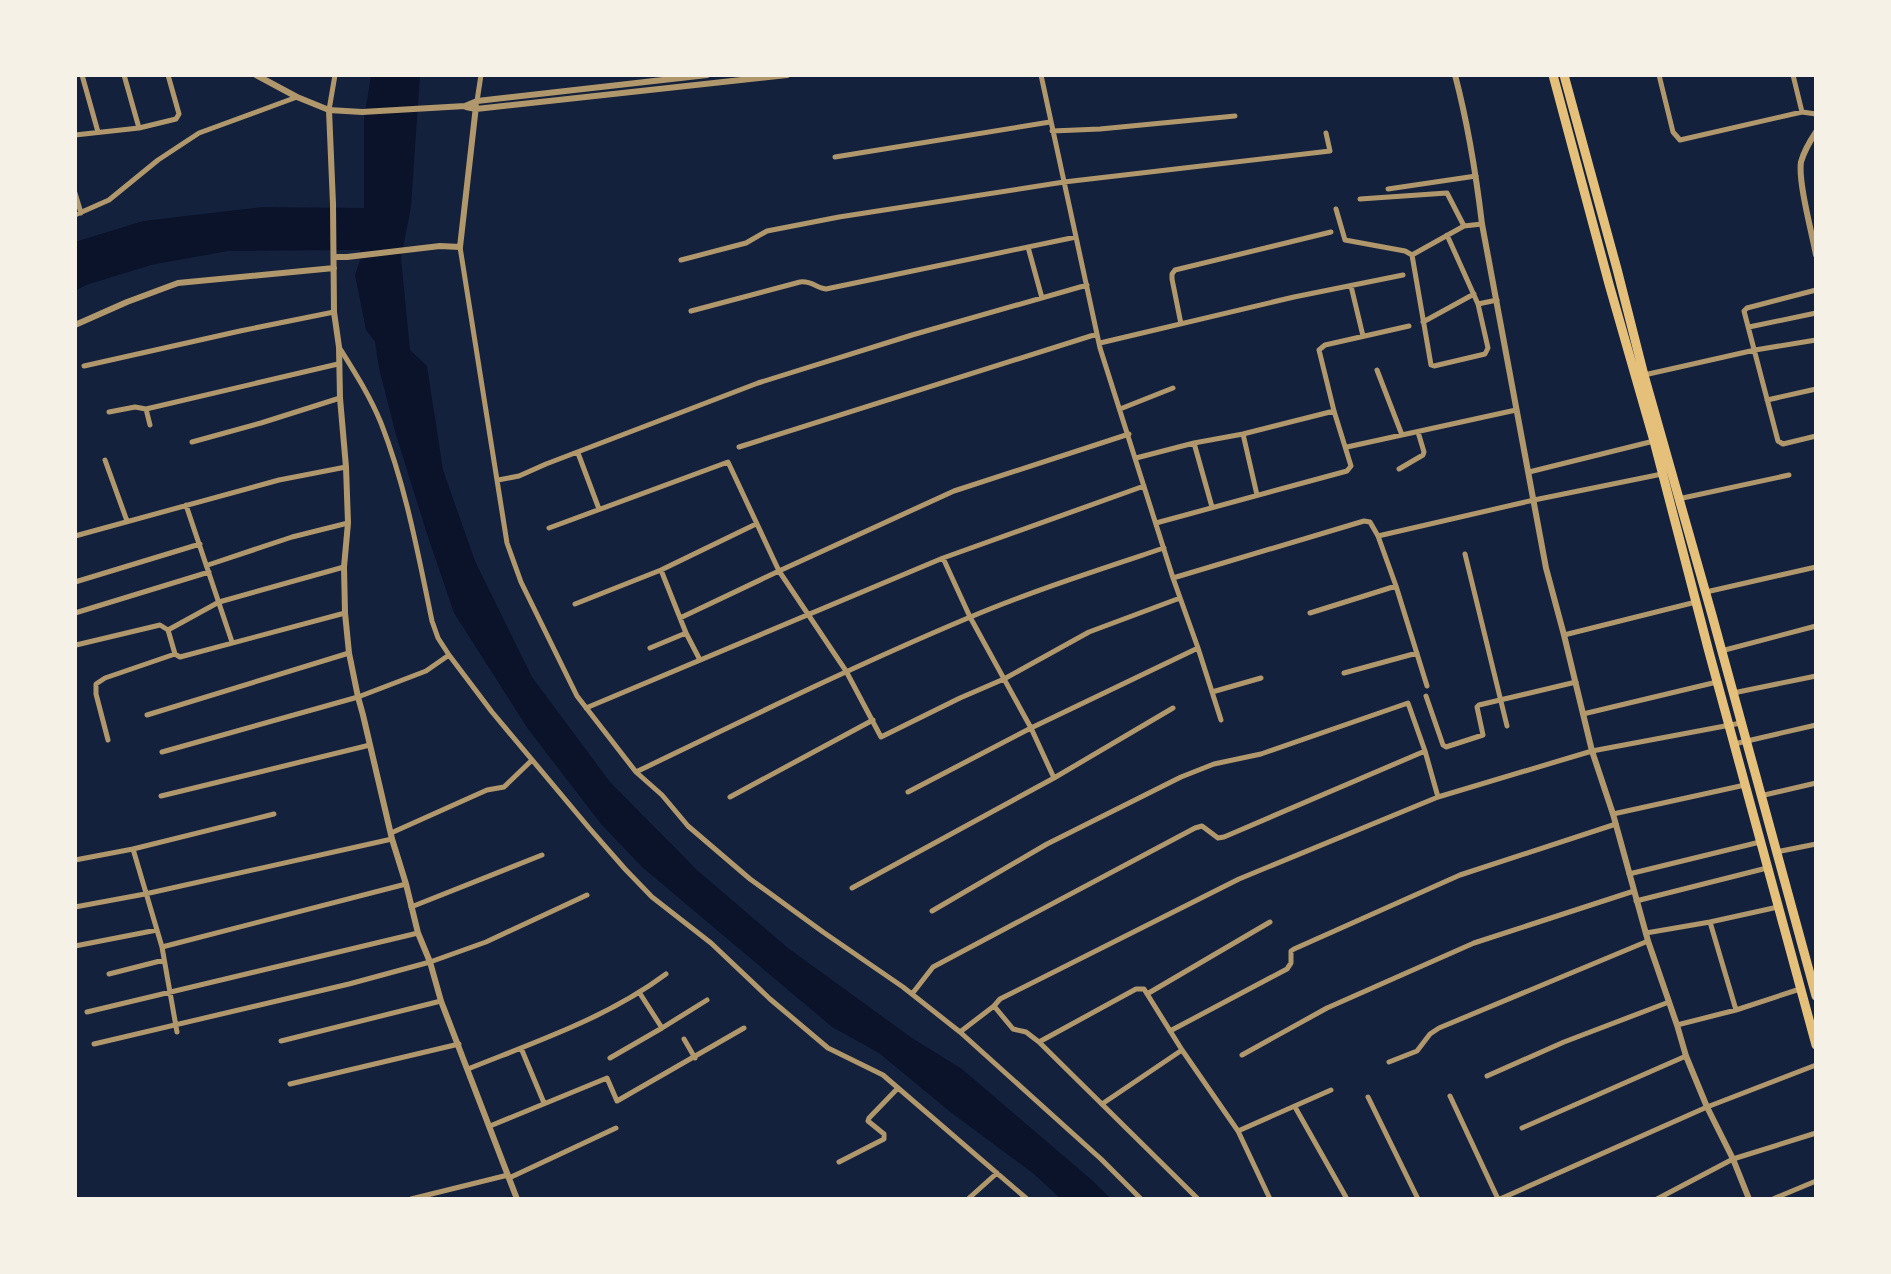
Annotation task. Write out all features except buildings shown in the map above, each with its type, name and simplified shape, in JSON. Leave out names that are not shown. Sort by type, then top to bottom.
[{"type":"highway","points":[[1553,75],[1816,1045]]},
{"type":"highway","points":[[1564,75],[1816,996]]},
{"type":"highway","points":[[1605,271],[1617,269]]},
{"type":"street","points":[[82,75],[98,132]]},
{"type":"street","points":[[124,75],[139,128]]},
{"type":"street","points":[[75,135],[139,128],[178,117],[168,75]]},
{"type":"street","points":[[256,75],[297,97],[329,110],[362,112],[465,107],[707,75]]},
{"type":"street","points":[[335,75],[329,110],[334,312],[339,347],[346,467],[348,523],[344,567],[349,653],[391,836],[418,933],[441,1001],[517,1199]]},
{"type":"street","points":[[481,75],[460,247],[507,543],[521,582],[577,696],[636,772],[662,795],[688,825],[750,879],[912,994],[960,1032],[1091,1150],[1141,1199]]},
{"type":"street","points":[[476,105],[787,75]]},
{"type":"street","points":[[1041,75],[1097,334],[1173,578],[1221,720]]},
{"type":"street","points":[[1455,75],[1466,116],[1482,224],[1546,568],[1592,751],[1614,814],[1636,901],[1686,1056],[1707,1107],[1734,1159],[1749,1199]]},
{"type":"street","points":[[1659,75],[1673,132],[1680,140],[1802,112],[1816,114]]},
{"type":"street","points":[[1793,75],[1802,112]]},
{"type":"street","points":[[75,193],[78,214],[118,194],[158,160],[199,133],[297,97]]},
{"type":"street","points":[[1052,131],[1235,116]]},
{"type":"street","points":[[835,157],[1050,122]]},
{"type":"street","points":[[1816,132],[1801,162],[1801,177],[1816,255]]},
{"type":"street","points":[[681,260],[746,243],[768,231],[839,217],[1064,182],[1330,151],[1326,133]]},
{"type":"street","points":[[1388,189],[1476,176]]},
{"type":"street","points":[[1360,199],[1447,193],[1464,226]]},
{"type":"street","points":[[1336,209],[1346,240],[1405,251],[1412,255]]},
{"type":"street","points":[[1412,255],[1464,226],[1482,224]]},
{"type":"street","points":[[1181,324],[1172,279],[1175,270],[1331,232]]},
{"type":"street","points":[[1412,255],[1431,365],[1485,354],[1488,348],[1478,304],[1447,235]]},
{"type":"street","points":[[691,311],[800,282],[811,282],[826,289],[1076,237]]},
{"type":"street","points":[[333,253],[347,257],[440,246],[460,247]]},
{"type":"street","points":[[1028,247],[1042,298]]},
{"type":"street","points":[[75,325],[178,283],[334,268]]},
{"type":"street","points":[[1100,343],[1294,297],[1403,275]]},
{"type":"street","points":[[498,480],[519,476],[758,383],[1087,285]]},
{"type":"street","points":[[1351,286],[1363,335]]},
{"type":"street","points":[[1816,290],[1746,308],[1744,311],[1778,440],[1780,443],[1816,436]]},
{"type":"street","points":[[1423,322],[1474,294]]},
{"type":"street","points":[[1478,304],[1497,300]]},
{"type":"street","points":[[84,366],[334,312]]},
{"type":"street","points":[[1749,327],[1816,313]]},
{"type":"street","points":[[1156,523],[1347,471],[1351,466],[1319,350],[1325,345],[1409,326]]},
{"type":"street","points":[[739,447],[1097,334]]},
{"type":"street","points":[[1644,375],[1755,350],[1816,341]]},
{"type":"street","points":[[339,347],[359,379],[380,422],[407,503],[438,638],[492,712],[625,870],[652,897],[711,943],[770,999],[828,1048],[883,1075],[1027,1199]]},
{"type":"street","points":[[109,412],[135,407],[146,409],[338,364]]},
{"type":"street","points":[[1377,370],[1402,435]]},
{"type":"street","points":[[1120,409],[1172,388]]},
{"type":"street","points":[[1767,400],[1816,389]]},
{"type":"street","points":[[192,442],[340,398]]},
{"type":"street","points":[[146,409],[150,425]]},
{"type":"street","points":[[1346,447],[1516,410]]},
{"type":"street","points":[[1136,458],[1334,411]]},
{"type":"street","points":[[1399,469],[1423,456],[1419,432]]},
{"type":"street","points":[[1242,434],[1257,495]]},
{"type":"street","points":[[680,618],[954,491],[1129,435]]},
{"type":"street","points":[[1529,472],[1654,441]]},
{"type":"street","points":[[1194,443],[1212,507]]},
{"type":"street","points":[[578,453],[599,509]]},
{"type":"street","points":[[105,460],[127,521]]},
{"type":"street","points":[[549,528],[727,462],[779,571],[846,671],[881,737],[1004,679],[1088,632],[1180,598]]},
{"type":"street","points":[[75,536],[279,480],[346,467]]},
{"type":"street","points":[[1378,536],[1662,474]]},
{"type":"street","points":[[1678,499],[1789,475]]},
{"type":"street","points":[[586,708],[943,558],[1144,486]]},
{"type":"street","points":[[186,505],[232,642]]},
{"type":"street","points":[[1173,578],[1364,521],[1370,522],[1378,536],[1396,586],[1427,686]]},
{"type":"street","points":[[75,613],[208,569],[292,537],[348,523]]},
{"type":"street","points":[[575,604],[661,570],[756,524]]},
{"type":"street","points":[[75,582],[200,544]]},
{"type":"street","points":[[636,772],[846,671],[970,617],[1069,579],[1164,548]]},
{"type":"street","points":[[1465,554],[1507,726]]},
{"type":"street","points":[[943,558],[970,617],[1031,728],[1055,778]]},
{"type":"street","points":[[167,630],[219,602],[344,567]]},
{"type":"street","points":[[1706,592],[1816,567]]},
{"type":"street","points":[[661,570],[686,633],[700,660]]},
{"type":"street","points":[[1310,613],[1396,586]]},
{"type":"street","points":[[1564,635],[1696,602]]},
{"type":"street","points":[[76,645],[160,625],[167,630],[175,654],[180,657],[345,613]]},
{"type":"street","points":[[1721,651],[1816,626]]},
{"type":"street","points":[[650,648],[686,633]]},
{"type":"street","points":[[908,792],[1031,728],[1198,648]]},
{"type":"street","points":[[147,715],[349,653]]},
{"type":"street","points":[[1344,673],[1417,653]]},
{"type":"street","points":[[108,740],[96,684],[105,678],[175,654]]},
{"type":"street","points":[[162,752],[358,697],[426,671],[449,655]]},
{"type":"street","points":[[1733,693],[1816,676]]},
{"type":"street","points":[[1212,692],[1261,678]]},
{"type":"street","points":[[1426,696],[1446,747],[1482,736],[1477,706],[1576,682]]},
{"type":"street","points":[[1583,714],[1717,682]]},
{"type":"street","points":[[932,911],[1047,844],[1181,777],[1214,764],[1261,754],[1408,703],[1438,797]]},
{"type":"street","points":[[852,888],[1055,778],[1173,708]]},
{"type":"street","points":[[730,797],[873,720]]},
{"type":"street","points":[[960,1032],[1000,999],[1239,879],[1438,797],[1592,751],[1741,723]]},
{"type":"street","points":[[1734,744],[1816,725]]},
{"type":"street","points":[[160,796],[370,745]]},
{"type":"street","points":[[912,994],[933,967],[1195,828],[1202,826],[1218,838],[1224,837],[1425,751]]},
{"type":"street","points":[[75,907],[145,894],[391,836],[487,790],[504,787],[532,760]]},
{"type":"street","points":[[1760,796],[1816,783]]},
{"type":"street","points":[[1614,814],[1745,785]]},
{"type":"street","points":[[75,860],[133,849],[274,814]]},
{"type":"street","points":[[1170,1031],[1287,969],[1291,963],[1291,951],[1294,949],[1460,874],[1616,824]]},
{"type":"street","points":[[1629,874],[1760,842]]},
{"type":"street","points":[[1776,852],[1816,844]]},
{"type":"street","points":[[133,849],[162,947],[177,1032]]},
{"type":"street","points":[[411,907],[542,855]]},
{"type":"street","points":[[1636,901],[1767,869]]},
{"type":"street","points":[[162,947],[406,884]]},
{"type":"street","points":[[1242,1055],[1327,1008],[1475,943],[1634,891]]},
{"type":"street","points":[[94,1044],[349,984],[430,962],[486,942],[587,895]]},
{"type":"street","points":[[1646,933],[1710,922],[1777,906]]},
{"type":"street","points":[[1147,993],[1270,922]]},
{"type":"street","points":[[1710,922],[1736,1010]]},
{"type":"street","points":[[75,946],[157,930]]},
{"type":"street","points":[[87,1012],[418,933]]},
{"type":"street","points":[[1390,1062],[1418,1051],[1430,1034],[1439,1028],[1648,941]]},
{"type":"street","points":[[109,974],[164,961]]},
{"type":"street","points":[[468,1069],[595,1016],[666,974]]},
{"type":"street","points":[[1038,1042],[1136,989],[1144,989],[1238,1131],[1270,1199]]},
{"type":"street","points":[[1677,1025],[1736,1010],[1800,989]]},
{"type":"street","points":[[639,992],[662,1027]]},
{"type":"street","points":[[610,1058],[707,1000]]},
{"type":"street","points":[[281,1041],[441,1001]]},
{"type":"street","points":[[1487,1076],[1564,1042],[1669,1002]]},
{"type":"street","points":[[994,1006],[1013,1029],[1026,1031],[1038,1042],[1198,1199]]},
{"type":"street","points":[[490,1126],[607,1078],[617,1101],[744,1028]]},
{"type":"street","points":[[684,1039],[695,1058]]},
{"type":"street","points":[[290,1084],[459,1044]]},
{"type":"street","points":[[521,1048],[544,1103]]},
{"type":"street","points":[[1102,1104],[1182,1050]]},
{"type":"street","points":[[1522,1128],[1686,1056]]},
{"type":"street","points":[[1450,1096],[1499,1199],[1707,1107],[1816,1065]]},
{"type":"street","points":[[839,1162],[884,1139],[884,1135],[869,1118],[898,1088]]},
{"type":"street","points":[[1238,1131],[1331,1090]]},
{"type":"street","points":[[1368,1097],[1418,1199]]},
{"type":"street","points":[[1294,1107],[1347,1199]]},
{"type":"street","points":[[411,1199],[508,1176],[616,1128]]},
{"type":"street","points":[[1657,1199],[1734,1159],[1816,1133]]},
{"type":"street","points":[[968,1199],[998,1173]]},
{"type":"street","points":[[1773,1199],[1816,1181]]},
{"type":"water","points":[[371,75],[420,75],[411,207],[401,258],[410,350],[427,366],[443,470],[475,561],[532,677],[610,782],[697,870],[788,948],[912,1038],[962,1069],[1111,1199],[1061,1199],[1034,1174],[949,1111],[879,1053],[832,1027],[642,867],[601,824],[528,729],[454,613],[396,435],[375,342],[366,330],[355,275],[360,250],[228,251],[151,265],[86,285],[75,291],[75,242],[143,221],[263,207],[364,208],[364,119]]}]
